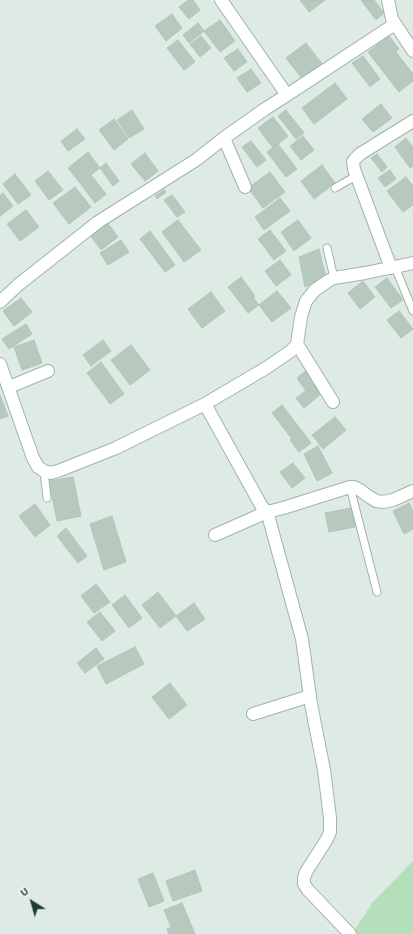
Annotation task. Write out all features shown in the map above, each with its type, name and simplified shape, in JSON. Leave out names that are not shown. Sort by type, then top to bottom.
[{"type":"street","points":[[221,0],[287,95]]},
{"type":"street","points":[[388,0],[392,19],[413,51]]},
{"type":"street","points":[[0,302],[18,284],[98,222],[196,160],[265,109],[395,24]]},
{"type":"street","points":[[393,267],[356,176],[353,165],[355,159],[360,154],[413,121]]},
{"type":"street","points":[[224,138],[245,187]]},
{"type":"street","points":[[0,364],[33,458],[38,466],[44,471],[58,471],[116,448],[206,404],[291,351],[297,344],[301,317],[306,301],[321,285],[334,278],[413,263]]},
{"type":"street","points":[[297,344],[333,402]]},
{"type":"street","points":[[9,387],[48,371]]},
{"type":"street","points":[[206,404],[262,507],[267,512],[302,639],[310,696],[324,770],[330,825],[330,832],[327,839],[306,872],[304,884],[350,934]]},
{"type":"street","points":[[215,535],[267,512],[350,487],[360,490],[376,501],[383,502],[393,500],[413,491]]},
{"type":"street","points":[[253,714],[310,696]]},
{"type":"lane","points":[[336,188],[356,176]]},
{"type":"lane","points":[[327,248],[334,278]]},
{"type":"lane","points":[[393,267],[413,312]]},
{"type":"lane","points":[[44,471],[47,498]]},
{"type":"lane","points":[[350,487],[377,592]]},
{"type":"green space","points":[[413,861],[413,934],[352,934],[373,902]]},
{"type":"building","points":[[188,0],[193,0],[200,10],[189,19],[179,7]]},
{"type":"building","points":[[300,0],[325,0],[309,12]]},
{"type":"building","points":[[361,0],[374,0],[384,13],[376,20]]},
{"type":"building","points":[[172,14],[182,28],[166,41],[155,26]]},
{"type":"building","points":[[220,20],[235,41],[220,52],[204,31]]},
{"type":"building","points":[[198,23],[204,31],[189,43],[183,35]]},
{"type":"building","points":[[201,36],[211,48],[200,57],[190,44]]},
{"type":"building","points":[[389,36],[399,49],[378,65],[368,52]]},
{"type":"building","points":[[178,40],[195,62],[184,70],[167,48]]},
{"type":"building","points":[[306,43],[323,65],[303,80],[286,58]]},
{"type":"building","points":[[238,49],[247,62],[234,71],[224,58]]},
{"type":"building","points":[[396,52],[413,74],[413,81],[399,92],[378,65]]},
{"type":"building","points":[[363,56],[380,79],[370,87],[352,63]]},
{"type":"building","points":[[251,69],[261,83],[247,92],[237,78]]},
{"type":"building","points":[[335,83],[347,99],[314,124],[302,108]]},
{"type":"building","points":[[381,104],[392,118],[373,132],[362,119]]},
{"type":"building","points":[[132,110],[144,129],[129,138],[117,120]]},
{"type":"building","points":[[286,110],[304,133],[296,139],[278,116]]},
{"type":"building","points":[[273,117],[288,136],[273,148],[258,128]]},
{"type":"building","points":[[114,119],[128,139],[114,150],[99,130]]},
{"type":"building","points":[[77,129],[85,139],[68,151],[61,141]]},
{"type":"building","points":[[303,136],[314,150],[301,160],[290,146]]},
{"type":"building","points":[[406,138],[413,147],[413,166],[410,168],[395,147]]},
{"type":"building","points":[[251,141],[266,160],[257,167],[242,147]]},
{"type":"building","points":[[278,144],[297,169],[286,177],[267,152]]},
{"type":"building","points":[[88,152],[100,168],[80,183],[68,168]]},
{"type":"building","points":[[145,153],[158,171],[145,181],[131,164]]},
{"type":"building","points":[[377,154],[387,167],[382,172],[371,158]]},
{"type":"building","points":[[106,163],[119,181],[113,186],[100,168]]},
{"type":"building","points":[[322,165],[335,183],[314,199],[301,181]]},
{"type":"building","points":[[390,170],[396,179],[385,187],[378,178]]},
{"type":"building","points":[[48,171],[63,190],[49,200],[35,181]]},
{"type":"building","points":[[270,172],[285,192],[263,208],[248,188]]},
{"type":"building","points":[[15,174],[31,195],[18,204],[3,184]]},
{"type":"building","points":[[91,175],[106,194],[95,203],[80,183]]},
{"type":"building","points":[[406,177],[413,186],[413,205],[403,212],[387,191]]},
{"type":"building","points":[[75,187],[91,207],[69,224],[53,203]]},
{"type":"building","points":[[164,190],[166,192],[157,199],[155,196]]},
{"type":"building","points":[[3,193],[13,206],[0,216],[0,196]]},
{"type":"building","points":[[172,195],[185,212],[177,217],[164,200]]},
{"type":"building","points":[[280,198],[290,211],[264,230],[255,217]]},
{"type":"building","points":[[26,210],[39,227],[20,241],[7,224]]},
{"type":"building","points":[[178,220],[201,250],[184,262],[162,232]]},
{"type":"building","points":[[298,220],[311,238],[294,251],[281,232]]},
{"type":"building","points":[[107,222],[118,237],[101,250],[90,235]]},
{"type":"building","points":[[270,230],[286,251],[274,260],[258,239]]},
{"type":"building","points":[[150,231],[175,265],[165,272],[140,239]]},
{"type":"building","points":[[121,240],[129,252],[108,265],[100,253]]},
{"type":"building","points":[[319,249],[326,277],[305,287],[299,257]]},
{"type":"building","points":[[280,260],[291,275],[276,286],[265,271]]},
{"type":"building","points":[[241,277],[255,296],[242,305],[228,287]]},
{"type":"building","points":[[387,278],[403,300],[391,308],[375,287]]},
{"type":"building","points":[[363,281],[375,297],[360,309],[348,293]]},
{"type":"building","points":[[277,291],[291,308],[272,322],[259,305]]},
{"type":"building","points":[[211,292],[225,311],[202,328],[188,309]]},
{"type":"building","points":[[253,297],[259,305],[248,313],[242,305]]},
{"type":"building","points":[[21,298],[32,312],[14,326],[3,311]]},
{"type":"building","points":[[399,311],[413,329],[401,338],[387,320]]},
{"type":"building","points":[[26,324],[32,334],[9,349],[2,339]]},
{"type":"building","points":[[34,340],[42,363],[22,370],[14,347]]},
{"type":"building","points":[[103,340],[111,351],[91,366],[83,355]]},
{"type":"building","points":[[131,345],[150,370],[130,385],[111,360]]},
{"type":"building","points":[[101,362],[124,394],[110,404],[87,373]]},
{"type":"building","points":[[306,371],[315,384],[306,391],[297,378]]},
{"type":"building","points":[[315,384],[322,393],[304,408],[296,398]]},
{"type":"building","points":[[0,395],[8,416],[0,419]]},
{"type":"building","points":[[282,405],[302,431],[292,439],[272,413]]},
{"type":"building","points":[[335,417],[346,430],[323,449],[312,435]]},
{"type":"building","points":[[302,431],[311,443],[299,452],[290,440]]},
{"type":"building","points":[[318,446],[332,473],[317,481],[304,454]]},
{"type":"building","points":[[293,463],[305,478],[292,488],[280,472]]},
{"type":"building","points":[[73,477],[81,516],[57,521],[49,481]]},
{"type":"building","points":[[409,503],[413,511],[413,529],[404,534],[393,511]]},
{"type":"building","points":[[35,504],[50,525],[35,537],[19,516]]},
{"type":"building","points":[[351,508],[355,527],[329,532],[325,513]]},
{"type":"building","points":[[112,516],[126,562],[104,570],[90,524]]},
{"type":"building","points":[[66,528],[87,556],[78,563],[57,536]]},
{"type":"building","points":[[96,584],[110,602],[94,613],[81,596]]},
{"type":"building","points":[[158,592],[176,616],[160,628],[142,605]]},
{"type":"building","points":[[125,595],[142,618],[129,628],[112,605]]},
{"type":"building","points":[[194,603],[205,619],[187,631],[176,616]]},
{"type":"building","points":[[100,612],[115,631],[102,641],[87,622]]},
{"type":"building","points":[[135,647],[144,664],[106,684],[97,666]]},
{"type":"building","points":[[96,648],[104,659],[85,673],[77,663]]},
{"type":"building","points":[[170,683],[187,705],[169,719],[152,697]]},
{"type":"building","points":[[195,870],[202,891],[173,901],[166,881]]},
{"type":"building","points":[[153,873],[164,901],[149,907],[138,879]]},
{"type":"building","points":[[182,903],[189,920],[171,927],[164,910]]},
{"type":"building","points":[[189,920],[195,934],[169,934],[167,929]]}]
